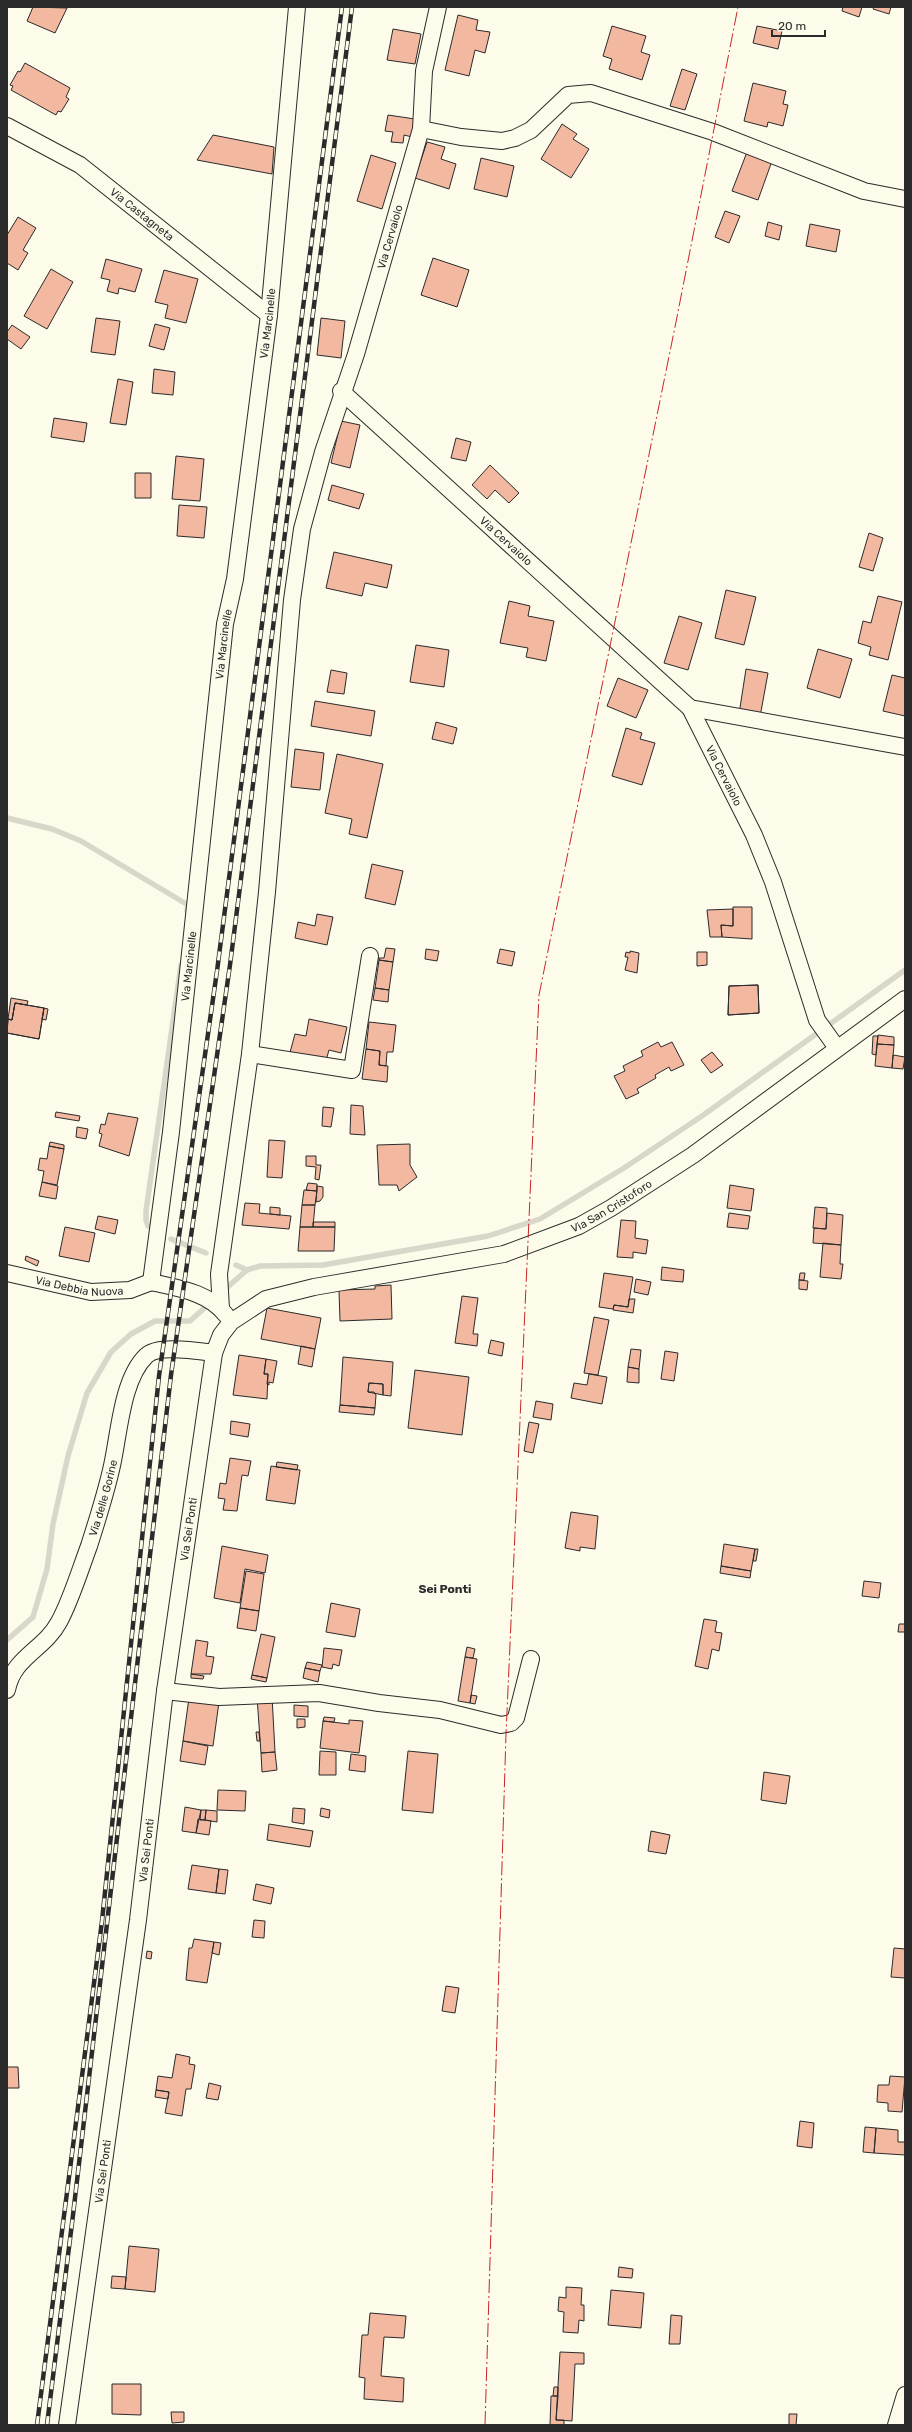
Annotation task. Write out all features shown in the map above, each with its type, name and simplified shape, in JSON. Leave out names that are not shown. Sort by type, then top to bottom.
[{"type":"street","name":"Via Marcinelle","points":[[151,1282],[180,1053],[225,624],[235,579],[270,315],[297,7]]},
{"type":"street","name":"Via Cervaiolo","points":[[438,7],[424,71],[421,129],[356,354],[342,391],[690,708],[754,835],[773,882],[817,1020],[834,1044]]},
{"type":"street","points":[[421,129],[461,137],[502,141],[515,138],[531,130],[568,95],[591,93],[713,132],[864,190],[905,199]]},
{"type":"street","name":"Via Castagneta","points":[[7,126],[80,165],[270,315]]},
{"type":"street","points":[[222,1308],[219,1274],[250,1054],[292,600],[302,529],[342,391]]},
{"type":"street","points":[[690,708],[905,748]]},
{"type":"street","points":[[250,1054],[352,1070],[370,956]]},
{"type":"street","name":"Via San Cristoforo","points":[[266,1299],[314,1287],[504,1254],[579,1226],[611,1208],[693,1155],[834,1044],[905,998]]},
{"type":"street","name":"Via Debbia Nuova","points":[[7,1273],[91,1292],[130,1290],[151,1282]]},
{"type":"street","points":[[151,1282],[197,1293],[222,1308],[232,1322]]},
{"type":"street","name":"Via Sei Ponti","points":[[67,2425],[138,1920],[165,1691],[214,1353],[221,1334],[232,1322],[266,1299]]},
{"type":"street","name":"Via delle Gorine","points":[[7,1690],[12,1672],[49,1638],[60,1622],[89,1546],[111,1471],[127,1395],[135,1370],[146,1355],[158,1349],[214,1353]]},
{"type":"street","points":[[165,1691],[219,1696],[319,1693],[379,1703],[440,1710],[501,1725],[512,1722],[516,1718],[531,1659]]},
{"type":"street","points":[[896,2425],[905,2395]]},
{"type":"building","points":[[33,7],[67,8],[55,33],[27,21]]},
{"type":"building","points":[[843,7],[862,7],[859,17],[842,11]]},
{"type":"building","points":[[874,7],[891,7],[889,14],[873,9]]},
{"type":"building","points":[[458,15],[478,20],[476,30],[490,32],[485,53],[475,50],[469,76],[445,70]]},
{"type":"building","points":[[612,26],[646,36],[641,52],[650,55],[642,80],[609,69],[612,59],[603,56]]},
{"type":"building","points":[[757,26],[782,31],[778,49],[753,43]]},
{"type":"building","points":[[393,29],[421,34],[415,64],[387,60]]},
{"type":"building","points":[[25,63],[70,88],[66,97],[69,99],[61,112],[58,111],[56,115],[11,90],[13,86],[10,85],[18,71],[20,72]]},
{"type":"building","points":[[682,69],[697,74],[685,110],[670,106]]},
{"type":"building","points":[[753,83],[786,91],[783,104],[788,105],[783,126],[768,122],[767,127],[744,121]]},
{"type":"building","points":[[388,115],[415,119],[412,137],[404,135],[403,143],[391,142],[393,132],[385,131]]},
{"type":"building","points":[[562,124],[577,134],[573,139],[589,149],[571,178],[541,159]]},
{"type":"building","points":[[213,135],[274,147],[272,174],[197,160]]},
{"type":"building","points":[[427,142],[445,147],[441,159],[456,164],[449,189],[415,178]]},
{"type":"building","points":[[747,152],[772,161],[758,200],[732,191]]},
{"type":"building","points":[[371,155],[396,163],[382,209],[357,201]]},
{"type":"building","points":[[481,158],[514,166],[507,197],[474,189]]},
{"type":"building","points":[[725,211],[740,216],[729,243],[715,237]]},
{"type":"building","points":[[18,217],[36,228],[23,250],[28,253],[18,270],[7,263],[7,235]]},
{"type":"building","points":[[768,222],[782,226],[779,240],[765,236]]},
{"type":"building","points":[[810,224],[840,230],[836,252],[806,246]]},
{"type":"building","points":[[433,258],[469,270],[457,307],[421,295]]},
{"type":"building","points":[[106,259],[142,269],[135,292],[119,288],[118,294],[107,291],[110,280],[101,278]]},
{"type":"building","points":[[51,269],[73,282],[47,329],[24,316]]},
{"type":"building","points":[[164,270],[198,279],[186,323],[165,318],[168,305],[155,302]]},
{"type":"building","points":[[96,318],[120,321],[115,355],[91,352]]},
{"type":"building","points":[[321,318],[345,321],[341,358],[317,355]]},
{"type":"building","points":[[155,324],[170,328],[164,350],[149,346]]},
{"type":"building","points":[[12,325],[30,337],[21,349],[7,339],[7,332]]},
{"type":"building","points":[[154,369],[175,372],[173,395],[152,393]]},
{"type":"building","points":[[118,379],[133,382],[126,425],[110,423]]},
{"type":"building","points":[[54,418],[87,423],[84,442],[51,437]]},
{"type":"building","points":[[341,421],[360,425],[350,468],[331,463]]},
{"type":"building","points":[[456,438],[471,442],[466,461],[451,458]]},
{"type":"building","points":[[176,456],[204,459],[200,501],[172,499]]},
{"type":"building","points":[[490,465],[519,493],[509,503],[495,490],[487,499],[472,485]]},
{"type":"building","points":[[135,473],[151,473],[151,498],[135,498]]},
{"type":"building","points":[[332,485],[364,494],[359,509],[328,500]]},
{"type":"building","points":[[179,505],[207,507],[204,538],[177,536]]},
{"type":"building","points":[[869,533],[883,538],[873,571],[859,567]]},
{"type":"building","points":[[334,552],[392,565],[387,588],[365,583],[362,596],[326,588]]},
{"type":"building","points":[[726,590],[756,597],[744,645],[715,638]]},
{"type":"building","points":[[878,596],[902,602],[888,660],[869,655],[871,647],[858,643],[863,621],[871,623]]},
{"type":"building","points":[[509,601],[530,606],[528,616],[554,621],[546,661],[526,657],[528,648],[500,643]]},
{"type":"building","points":[[679,616],[702,623],[688,670],[664,663]]},
{"type":"building","points":[[416,645],[449,650],[444,687],[410,682]]},
{"type":"building","points":[[818,649],[852,659],[840,698],[807,688]]},
{"type":"building","points":[[746,669],[768,673],[760,717],[739,714]]},
{"type":"building","points":[[331,670],[347,673],[344,694],[327,692]]},
{"type":"building","points":[[892,675],[905,678],[905,716],[883,711]]},
{"type":"building","points":[[618,678],[648,690],[636,718],[607,706]]},
{"type":"building","points":[[315,701],[375,711],[371,736],[311,726]]},
{"type":"building","points":[[436,722],[457,728],[453,744],[432,739]]},
{"type":"building","points":[[626,728],[642,733],[640,739],[655,743],[642,785],[612,776]]},
{"type":"building","points":[[295,749],[324,753],[320,790],[291,787]]},
{"type":"building","points":[[337,754],[383,764],[367,838],[349,834],[352,819],[325,813]]},
{"type":"building","points":[[372,864],[403,871],[395,905],[365,898]]},
{"type":"building","points":[[733,907],[752,907],[752,939],[722,937],[721,925],[733,926]]},
{"type":"building","points":[[733,909],[733,926],[721,925],[722,937],[710,937],[707,910]]},
{"type":"building","points":[[317,914],[333,917],[327,945],[295,938],[298,922],[315,926]]},
{"type":"building","points":[[386,948],[395,949],[393,962],[379,960],[379,958],[384,958]]},
{"type":"building","points":[[426,949],[439,951],[437,961],[425,959]]},
{"type":"building","points":[[500,949],[515,952],[512,966],[497,963]]},
{"type":"building","points":[[630,951],[639,953],[637,973],[625,970],[628,957],[625,957],[626,952],[630,953]]},
{"type":"building","points":[[697,952],[707,952],[707,965],[697,966]]},
{"type":"building","points":[[379,960],[393,962],[389,990],[375,988]]},
{"type":"building","points":[[758,985],[759,1013],[728,1015],[729,986]]},
{"type":"building","points":[[758,985],[759,1013],[728,1015],[729,986]]},
{"type":"building","points":[[375,988],[389,990],[388,1002],[373,1000]]},
{"type":"building","points":[[11,998],[28,1001],[27,1005],[15,1003],[12,1020],[8,1019]]},
{"type":"building","points":[[15,1003],[44,1008],[39,1039],[7,1033],[8,1019],[12,1020]]},
{"type":"building","points":[[15,1003],[44,1008],[39,1039],[7,1033],[8,1019],[12,1020]]},
{"type":"building","points":[[44,1008],[48,1009],[46,1020],[42,1019]]},
{"type":"building","points":[[309,1019],[347,1027],[341,1053],[329,1050],[325,1064],[289,1056],[295,1034],[306,1036]]},
{"type":"building","points":[[369,1022],[396,1025],[393,1052],[387,1052],[386,1066],[379,1065],[380,1051],[366,1049]]},
{"type":"building","points":[[878,1035],[894,1037],[894,1045],[877,1044]]},
{"type":"building","points":[[873,1036],[878,1036],[876,1055],[872,1054]]},
{"type":"building","points":[[658,1042],[661,1047],[672,1042],[684,1065],[671,1071],[669,1067],[655,1075],[656,1078],[637,1089],[639,1093],[626,1099],[614,1076],[625,1071],[623,1066],[643,1056],[641,1051]]},
{"type":"building","points":[[877,1044],[894,1045],[892,1068],[875,1066]]},
{"type":"building","points":[[366,1049],[380,1051],[379,1065],[388,1066],[387,1082],[362,1079]]},
{"type":"building","points":[[712,1052],[723,1065],[711,1073],[701,1060]]},
{"type":"building","points":[[893,1055],[905,1057],[903,1069],[892,1068]]},
{"type":"building","points":[[351,1105],[363,1106],[365,1135],[350,1134]]},
{"type":"building","points":[[323,1107],[334,1108],[331,1127],[322,1126]]},
{"type":"building","points":[[56,1112],[80,1116],[79,1121],[55,1117]]},
{"type":"building","points":[[108,1113],[138,1118],[129,1156],[99,1146],[102,1134],[99,1133],[101,1124],[105,1125]]},
{"type":"building","points":[[77,1127],[88,1129],[86,1139],[76,1137]]},
{"type":"building","points":[[269,1140],[285,1141],[282,1178],[267,1177]]},
{"type":"building","points":[[50,1142],[64,1145],[64,1149],[49,1146]]},
{"type":"building","points":[[410,1144],[410,1165],[417,1177],[399,1191],[397,1185],[379,1185],[377,1145]]},
{"type":"building","points":[[49,1146],[64,1149],[57,1185],[42,1182],[44,1171],[38,1170],[40,1158],[47,1159]]},
{"type":"building","points":[[306,1156],[316,1156],[316,1165],[321,1165],[319,1180],[315,1179],[316,1167],[306,1166]]},
{"type":"building","points":[[42,1182],[58,1186],[56,1199],[39,1196]]},
{"type":"building","points":[[308,1183],[317,1184],[317,1191],[306,1190]]},
{"type":"building","points":[[730,1185],[754,1189],[751,1211],[727,1208]]},
{"type":"building","points":[[317,1186],[323,1187],[323,1197],[320,1201],[316,1202]]},
{"type":"building","points":[[304,1190],[317,1191],[315,1205],[302,1205]]},
{"type":"building","points":[[245,1203],[260,1204],[259,1213],[291,1216],[289,1229],[242,1225]]},
{"type":"building","points":[[302,1205],[315,1205],[313,1227],[300,1227]]},
{"type":"building","points":[[270,1207],[280,1208],[280,1215],[270,1214]]},
{"type":"building","points":[[815,1207],[827,1208],[826,1229],[813,1228]]},
{"type":"building","points":[[729,1213],[750,1216],[748,1229],[727,1227]]},
{"type":"building","points":[[827,1213],[843,1215],[841,1245],[813,1243],[814,1228],[826,1229]]},
{"type":"building","points":[[98,1216],[118,1220],[115,1234],[95,1229]]},
{"type":"building","points":[[621,1220],[636,1221],[635,1238],[648,1240],[646,1254],[633,1252],[633,1258],[617,1257]]},
{"type":"building","points":[[313,1222],[335,1222],[335,1227],[313,1227]]},
{"type":"building","points":[[65,1227],[95,1233],[89,1262],[59,1256]]},
{"type":"building","points":[[300,1227],[335,1227],[334,1251],[298,1251]]},
{"type":"building","points":[[823,1243],[841,1245],[840,1264],[843,1264],[841,1279],[820,1277]]},
{"type":"building","points":[[26,1256],[39,1261],[37,1266],[25,1260]]},
{"type":"building","points":[[662,1267],[684,1270],[683,1282],[661,1280]]},
{"type":"building","points":[[604,1273],[633,1277],[628,1307],[614,1305],[613,1309],[599,1307]]},
{"type":"building","points":[[800,1273],[805,1273],[804,1280],[799,1280]]},
{"type":"building","points":[[636,1279],[651,1282],[648,1295],[634,1292]]},
{"type":"building","points":[[799,1280],[808,1281],[807,1290],[799,1289]]},
{"type":"building","points":[[391,1285],[392,1319],[340,1321],[339,1290],[375,1289],[375,1286]]},
{"type":"building","points":[[462,1296],[478,1298],[473,1334],[478,1334],[477,1346],[455,1343]]},
{"type":"building","points":[[629,1299],[635,1299],[633,1313],[613,1310],[614,1305],[628,1307]]},
{"type":"building","points":[[267,1308],[321,1318],[315,1349],[261,1339]]},
{"type":"building","points":[[594,1317],[609,1320],[598,1375],[584,1373]]},
{"type":"building","points":[[491,1340],[504,1343],[502,1356],[488,1353]]},
{"type":"building","points":[[301,1346],[315,1349],[312,1367],[298,1364]]},
{"type":"building","points":[[631,1349],[641,1350],[639,1369],[628,1367]]},
{"type":"building","points":[[665,1351],[678,1353],[674,1381],[661,1379]]},
{"type":"building","points":[[239,1355],[266,1359],[264,1374],[268,1374],[267,1399],[233,1395]]},
{"type":"building","points":[[343,1357],[393,1362],[391,1396],[383,1395],[383,1384],[369,1383],[368,1392],[374,1392],[376,1395],[375,1408],[340,1405]]},
{"type":"building","points":[[266,1359],[277,1361],[273,1383],[269,1382],[269,1385],[267,1384],[268,1374],[264,1374]]},
{"type":"building","points":[[628,1367],[639,1369],[639,1383],[627,1382]]},
{"type":"building","points":[[415,1370],[469,1377],[462,1435],[408,1428]]},
{"type":"building","points":[[589,1374],[607,1377],[602,1404],[571,1398],[574,1383],[587,1385]]},
{"type":"building","points":[[369,1383],[383,1384],[383,1395],[368,1392]]},
{"type":"building","points":[[536,1401],[553,1404],[551,1420],[533,1417]]},
{"type":"building","points":[[340,1405],[375,1408],[374,1415],[339,1412]]},
{"type":"building","points":[[231,1421],[250,1424],[248,1437],[230,1434]]},
{"type":"building","points":[[529,1422],[539,1424],[533,1453],[524,1451]]},
{"type":"building","points":[[230,1458],[251,1461],[248,1476],[242,1475],[237,1511],[223,1510],[225,1499],[218,1498],[220,1483],[226,1484]]},
{"type":"building","points":[[277,1462],[298,1465],[297,1470],[276,1467]]},
{"type":"building","points":[[271,1466],[300,1470],[295,1504],[266,1500]]},
{"type":"building","points":[[571,1512],[598,1516],[595,1549],[580,1547],[580,1551],[565,1548]]},
{"type":"building","points":[[724,1544],[755,1549],[751,1571],[721,1566]]},
{"type":"building","points":[[222,1546],[268,1555],[265,1573],[245,1569],[240,1603],[214,1598]]},
{"type":"building","points":[[755,1549],[758,1549],[756,1561],[753,1561]]},
{"type":"building","points":[[721,1566],[751,1571],[750,1578],[720,1573]]},
{"type":"building","points":[[246,1571],[264,1574],[259,1611],[240,1608]]},
{"type":"building","points":[[864,1581],[881,1583],[879,1598],[862,1596]]},
{"type":"building","points":[[331,1603],[360,1609],[355,1637],[326,1632]]},
{"type":"building","points":[[240,1608],[259,1611],[256,1631],[237,1628]]},
{"type":"building","points":[[704,1619],[717,1621],[715,1632],[722,1633],[719,1651],[712,1649],[708,1669],[695,1666]]},
{"type":"building","points":[[899,1624],[905,1624],[905,1632],[898,1632]]},
{"type":"building","points":[[261,1634],[275,1637],[267,1678],[252,1675]]},
{"type":"building","points":[[196,1640],[208,1642],[206,1656],[214,1657],[211,1674],[191,1674]]},
{"type":"building","points":[[467,1647],[475,1649],[473,1658],[465,1657]]},
{"type":"building","points":[[324,1648],[342,1650],[339,1666],[333,1664],[332,1669],[322,1667]]},
{"type":"building","points":[[465,1657],[477,1659],[470,1703],[458,1701]]},
{"type":"building","points":[[307,1662],[322,1665],[320,1671],[305,1668]]},
{"type":"building","points":[[305,1668],[320,1671],[318,1682],[303,1678]]},
{"type":"building","points":[[191,1674],[204,1676],[203,1679],[191,1678]]},
{"type":"building","points":[[252,1675],[267,1678],[266,1682],[251,1679]]},
{"type":"building","points":[[471,1695],[477,1696],[475,1704],[470,1703]]},
{"type":"building","points":[[272,1696],[275,1752],[261,1753],[257,1697]]},
{"type":"building","points":[[189,1698],[219,1702],[213,1746],[183,1741]]},
{"type":"building","points":[[294,1705],[308,1706],[308,1717],[294,1716]]},
{"type":"building","points":[[324,1717],[335,1718],[334,1722],[323,1721]]},
{"type":"building","points":[[297,1719],[305,1719],[305,1727],[297,1728]]},
{"type":"building","points":[[349,1720],[363,1721],[359,1753],[320,1748],[323,1721],[349,1724]]},
{"type":"building","points":[[256,1732],[259,1732],[260,1741],[257,1741]]},
{"type":"building","points":[[183,1741],[208,1746],[205,1765],[180,1761]]},
{"type":"building","points":[[320,1751],[336,1752],[336,1775],[319,1775]]},
{"type":"building","points":[[408,1751],[438,1754],[433,1813],[402,1810]]},
{"type":"building","points":[[275,1752],[277,1770],[262,1772],[261,1753]]},
{"type":"building","points":[[351,1754],[366,1756],[365,1772],[349,1770]]},
{"type":"building","points":[[764,1772],[790,1776],[786,1804],[761,1800]]},
{"type":"building","points":[[218,1790],[246,1791],[245,1811],[217,1810]]},
{"type":"building","points":[[185,1807],[201,1810],[196,1833],[182,1831]]},
{"type":"building","points":[[293,1808],[305,1809],[304,1824],[292,1822]]},
{"type":"building","points":[[321,1808],[330,1810],[329,1818],[320,1816]]},
{"type":"building","points":[[201,1810],[206,1810],[205,1820],[200,1820]]},
{"type":"building","points":[[206,1810],[217,1811],[217,1822],[205,1820]]},
{"type":"building","points":[[198,1819],[211,1821],[209,1835],[196,1833]]},
{"type":"building","points":[[269,1824],[313,1831],[310,1847],[267,1840]]},
{"type":"building","points":[[651,1831],[670,1835],[666,1854],[648,1851]]},
{"type":"building","points":[[192,1865],[219,1869],[216,1893],[188,1889]]},
{"type":"building","points":[[219,1869],[228,1870],[225,1894],[216,1893]]},
{"type":"building","points":[[256,1884],[274,1888],[271,1904],[253,1900]]},
{"type":"building","points":[[254,1920],[265,1921],[264,1938],[252,1937]]},
{"type":"building","points":[[194,1939],[214,1942],[207,1983],[186,1980],[189,1948],[192,1948]]},
{"type":"building","points":[[214,1942],[221,1943],[219,1955],[212,1953]]},
{"type":"building","points":[[894,1948],[905,1949],[905,1978],[891,1977]]},
{"type":"building","points":[[147,1951],[152,1952],[151,1959],[146,1958]]},
{"type":"building","points":[[446,1986],[459,1988],[455,2013],[442,2011]]},
{"type":"building","points":[[176,2054],[190,2057],[189,2064],[195,2065],[191,2089],[186,2089],[182,2116],[165,2113],[169,2092],[156,2090],[158,2076],[172,2078]]},
{"type":"building","points":[[7,2067],[18,2067],[19,2088],[7,2088]]},
{"type":"building","points":[[890,2076],[905,2077],[902,2112],[888,2111],[888,2103],[877,2102],[878,2085],[889,2085]]},
{"type":"building","points":[[209,2083],[221,2086],[218,2100],[206,2098]]},
{"type":"building","points":[[156,2090],[169,2092],[168,2099],[155,2097]]},
{"type":"building","points":[[800,2121],[814,2123],[812,2148],[797,2146]]},
{"type":"building","points":[[865,2127],[876,2128],[874,2153],[863,2152]]},
{"type":"building","points":[[876,2128],[898,2130],[898,2142],[905,2142],[905,2155],[874,2153]]},
{"type":"building","points":[[129,2246],[159,2249],[155,2292],[125,2289]]},
{"type":"building","points":[[619,2267],[633,2269],[632,2278],[618,2277]]},
{"type":"building","points":[[112,2276],[126,2277],[125,2289],[111,2288]]},
{"type":"building","points":[[566,2287],[582,2288],[581,2305],[584,2305],[584,2321],[579,2320],[578,2333],[563,2332],[564,2312],[558,2311],[559,2297],[566,2298]]},
{"type":"building","points":[[611,2290],[644,2293],[641,2328],[608,2325]]},
{"type":"building","points":[[370,2313],[406,2316],[404,2338],[384,2337],[381,2376],[404,2378],[403,2402],[364,2399],[365,2378],[359,2377],[362,2335],[368,2335]]},
{"type":"building","points":[[671,2315],[682,2316],[680,2344],[669,2344]]},
{"type":"building","points":[[560,2352],[584,2353],[584,2364],[575,2364],[572,2421],[556,2420]]},
{"type":"building","points":[[112,2384],[141,2384],[141,2415],[112,2414]]},
{"type":"building","points":[[554,2387],[558,2387],[558,2396],[553,2396]]},
{"type":"building","points":[[551,2396],[558,2396],[556,2420],[564,2420],[564,2425],[550,2425]]},
{"type":"building","points":[[171,2412],[184,2412],[184,2422],[172,2423]]},
{"type":"building","points":[[789,2414],[797,2414],[796,2425],[789,2425]]},
{"type":"waterway","points":[[7,818],[52,829],[81,841],[188,905],[187,911]]},
{"type":"waterway","points":[[148,1226],[146,1211],[181,965]]},
{"type":"waterway","points":[[223,1291],[247,1270],[260,1266],[323,1265],[488,1236],[540,1219],[624,1168],[702,1116],[905,970]]},
{"type":"waterway","points":[[171,1239],[206,1253]]},
{"type":"waterway","points":[[236,1265],[247,1270]]},
{"type":"waterway","points":[[7,1640],[33,1617],[47,1569],[53,1524],[68,1456],[87,1393],[111,1352],[131,1334],[155,1321],[190,1321],[211,1302]]},
{"type":"railway","points":[[37,2425],[102,1921],[159,1376],[217,971],[342,7]]},
{"type":"railway","points":[[47,2425],[171,1375],[230,965],[352,7]]},
{"type":"power","points":[[485,2425],[506,1734],[539,995],[676,322],[738,7]]},
{"type":"district","name":"Sei Ponti","points":[[445,1589]]}]
